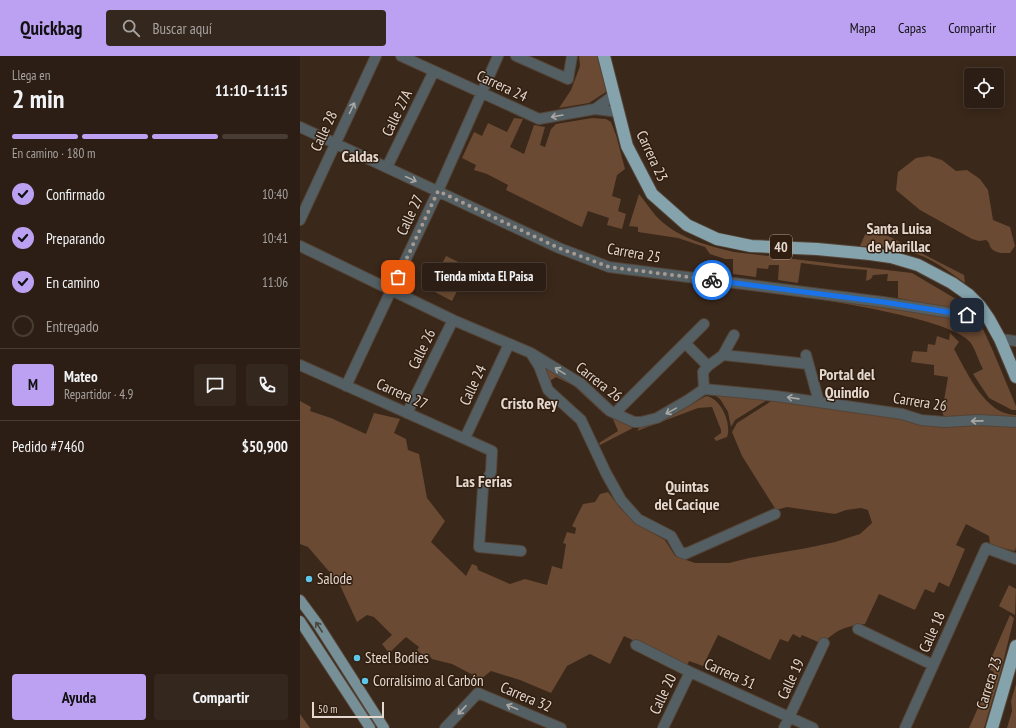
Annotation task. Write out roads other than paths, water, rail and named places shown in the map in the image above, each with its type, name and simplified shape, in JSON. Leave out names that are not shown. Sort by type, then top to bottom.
[{"type":"highway","name":"Carrera 23","points":[[604,56],[627,146],[652,194],[686,225],[717,239],[750,246],[817,249],[870,254],[890,257],[918,265],[952,283],[969,295],[989,319],[1000,339],[1016,377]]},
{"type":"highway","name":"Carrera 23","points":[[992,728],[1016,646]]},
{"type":"main road","points":[[300,600],[317,623],[384,728]]},
{"type":"main road","points":[[300,621],[370,728]]},
{"type":"main road","points":[[337,676],[346,670]]},
{"type":"main road","points":[[361,716],[371,709]]},
{"type":"street","name":"Calle 28","points":[[300,220],[376,56]]},
{"type":"street","name":"Carrera 24","points":[[401,56],[539,119],[595,109],[619,112]]},
{"type":"street","name":"Calle 27","points":[[346,386],[438,191],[498,56]]},
{"type":"street","points":[[516,56],[568,79],[572,56]]},
{"type":"street","name":"Calle 27A","points":[[387,167],[434,71]]},
{"type":"street","name":"Carrera 24","points":[[595,109],[614,95]]},
{"type":"street","name":"Carrera 25","points":[[300,127],[559,248],[609,267],[852,298],[989,319]]},
{"type":"street","name":"Carrera 26","points":[[300,246],[453,320],[531,353],[580,383],[610,411],[634,422],[645,422],[657,418],[704,389],[776,396],[902,414],[921,420],[945,422],[978,420],[1016,422]]},
{"type":"street","name":"Calle 26","points":[[407,413],[453,320]]},
{"type":"street","points":[[615,413],[704,324]]},
{"type":"street","points":[[704,389],[703,372],[708,366],[723,355],[734,335]]},
{"type":"street","points":[[1000,339],[1016,341]]},
{"type":"street","points":[[685,343],[708,366]]},
{"type":"street","name":"Calle 24","points":[[465,438],[509,344]]},
{"type":"street","points":[[531,353],[539,366],[548,390],[581,420],[606,473],[621,500],[638,518],[671,536],[680,552],[685,554],[776,514]]},
{"type":"street","points":[[723,355],[807,359],[818,402]]},
{"type":"street","name":"Carrera 27","points":[[300,365],[492,451],[491,472],[483,488],[479,546],[521,551]]},
{"type":"street","name":"Calle 18","points":[[905,728],[986,548],[1016,559]]},
{"type":"street","points":[[858,629],[933,665]]},
{"type":"street","name":"Calle 19","points":[[784,728],[824,643]]},
{"type":"street","name":"Carrera 31","points":[[636,645],[690,672],[813,728]]},
{"type":"street","name":"Calle 20","points":[[663,728],[690,672]]},
{"type":"street","name":"Carrera 32","points":[[445,728],[478,693],[545,725],[561,728]]},
{"type":"place","name":"Tienda mixta El Paisa","points":[[398,277]]},
{"type":"place","name":"Salode","points":[[309,579]]},
{"type":"place","name":"Steel Bodies","points":[[357,658]]},
{"type":"place","name":"Corralísimo al Carbón","points":[[365,681]]},
{"type":"district","name":"Caldas","points":[[360,156]]},
{"type":"district","name":"Santa Luisa de Marillac","points":[[899,237]]},
{"type":"district","name":"Portal del Quindío","points":[[847,383]]},
{"type":"district","name":"Cristo Rey","points":[[529,403]]},
{"type":"district","name":"Las Ferias","points":[[484,481]]},
{"type":"district","name":"Quintas del Cacique","points":[[687,495]]}]
